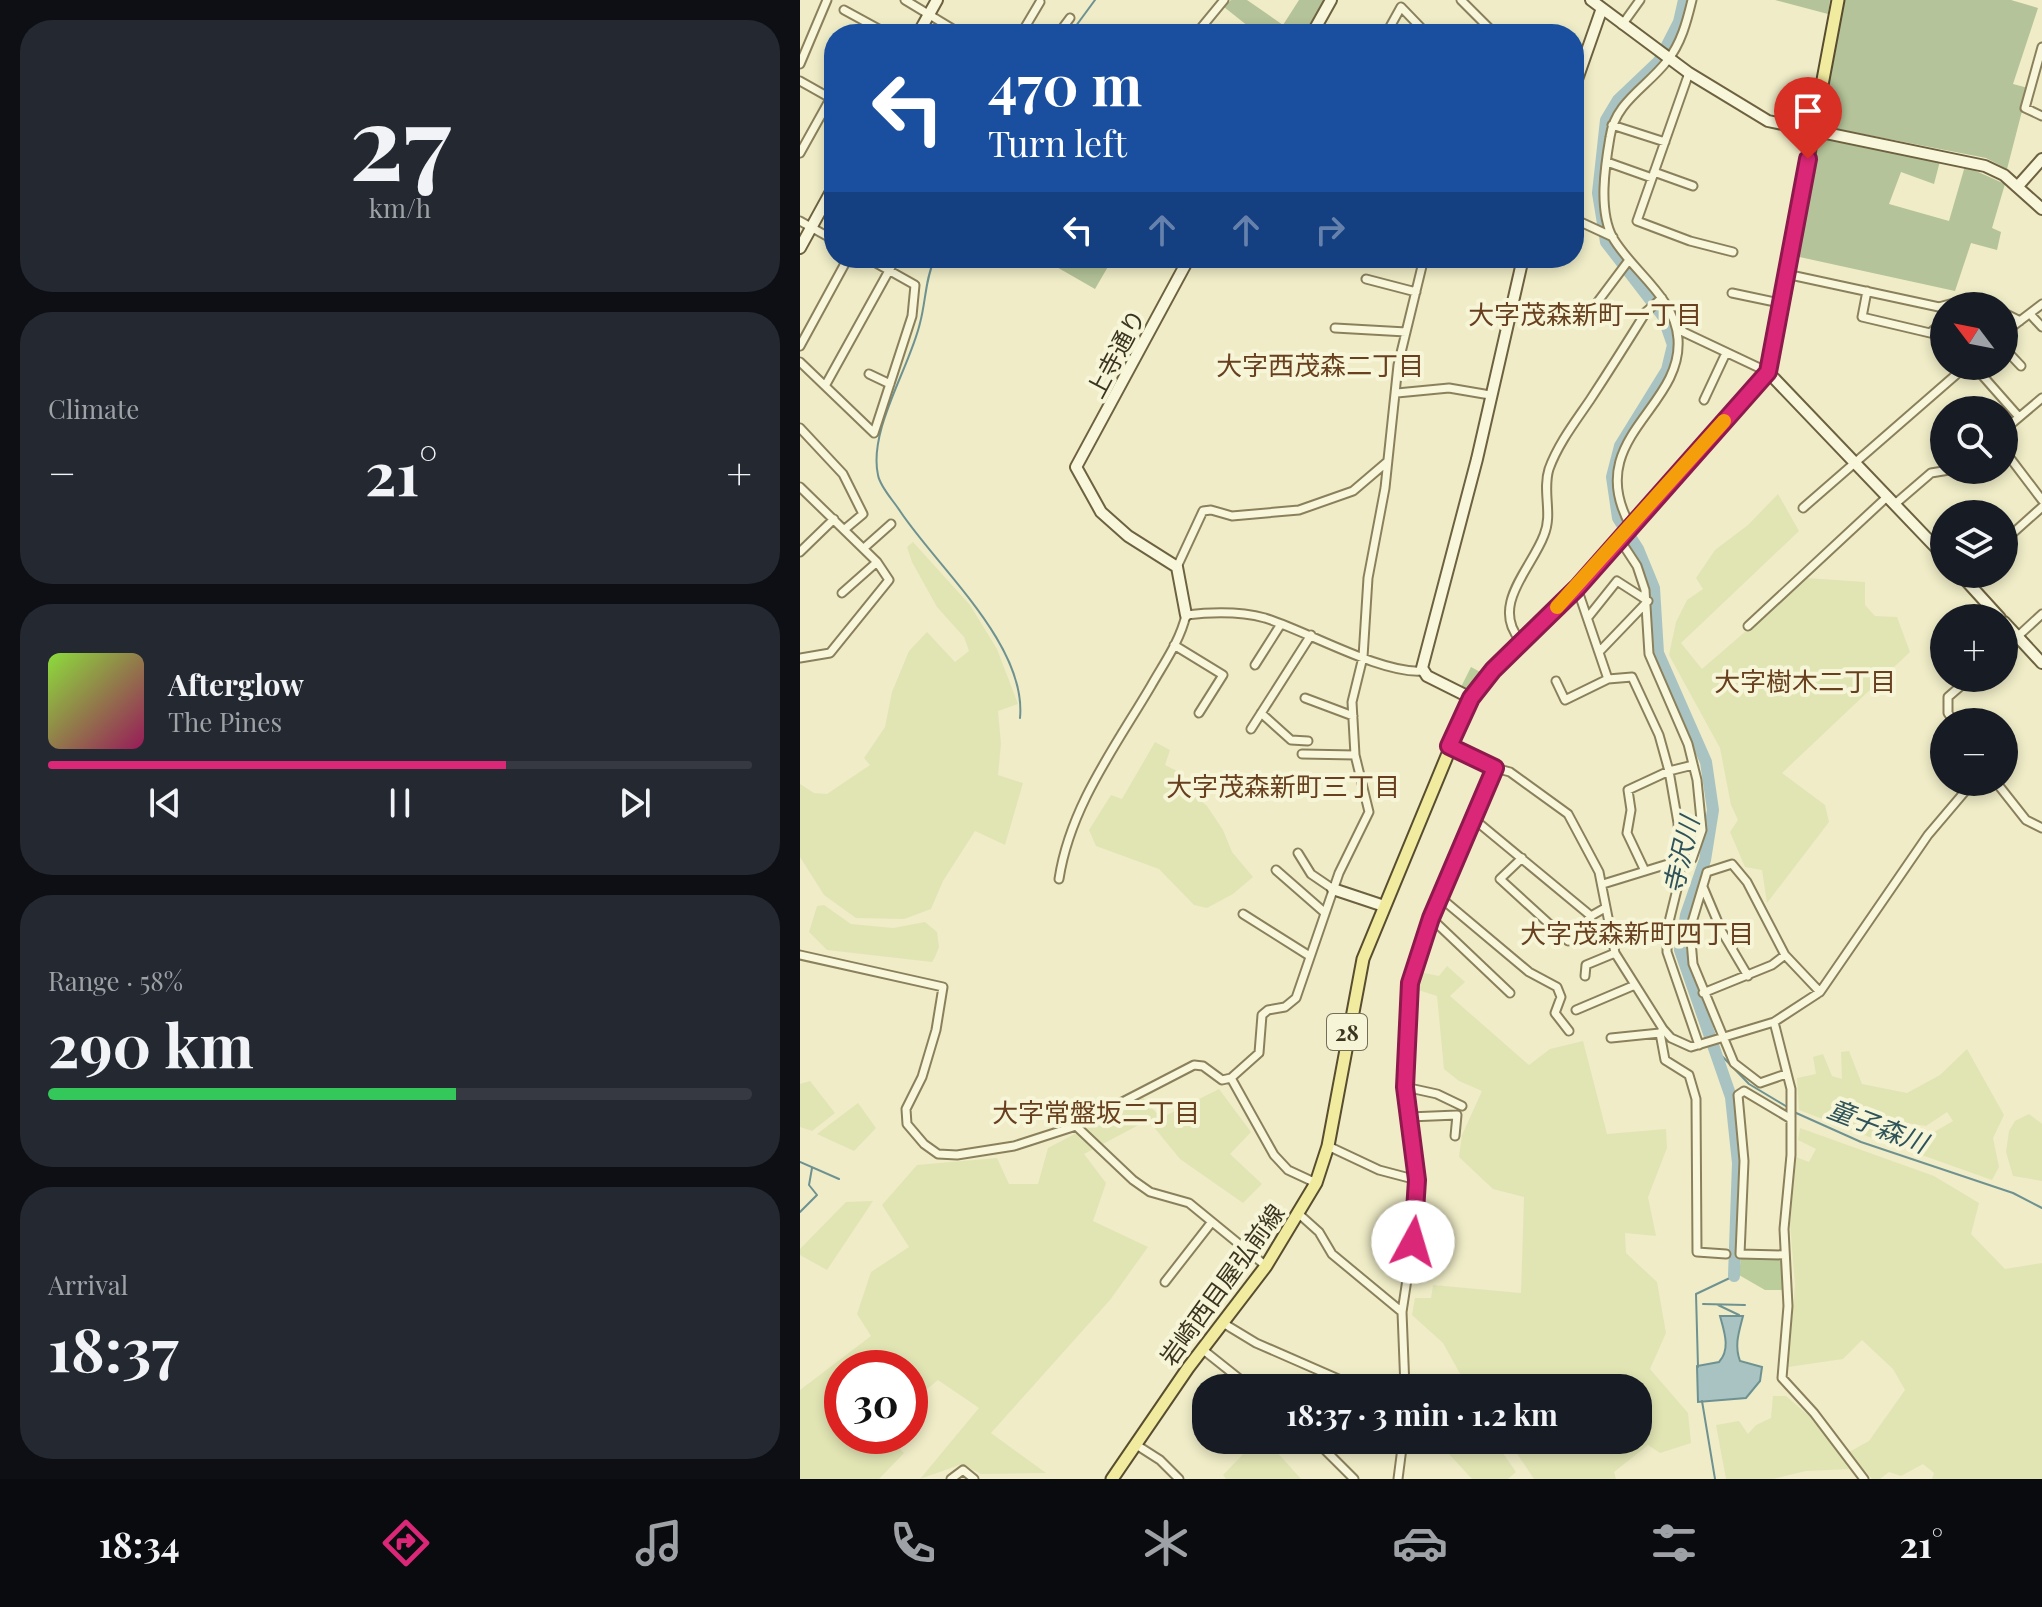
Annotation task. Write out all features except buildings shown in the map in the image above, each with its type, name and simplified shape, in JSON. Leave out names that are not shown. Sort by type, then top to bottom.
[{"type":"main road","points":[[1768,372],[1838,0]]},
{"type":"main road","name":"岩崎西目屋弘前線","points":[[1112,1479],[1202,1349],[1266,1266],[1316,1183],[1328,1146],[1363,959],[1471,698],[1520,640],[1577,588],[1768,372]]},
{"type":"street","points":[[800,64],[827,0]]},
{"type":"street","points":[[905,0],[944,24]]},
{"type":"street","points":[[924,24],[937,0]]},
{"type":"street","points":[[1204,24],[1224,0]]},
{"type":"street","points":[[1318,24],[1331,0]]},
{"type":"street","points":[[1461,0],[1485,24]]},
{"type":"street","points":[[1591,0],[1601,11],[1689,73],[1768,121],[1985,166],[2018,186],[2042,209]]},
{"type":"street","points":[[1584,59],[1608,0]]},
{"type":"street","points":[[1622,25],[1640,0]]},
{"type":"street","points":[[1692,0],[1685,27],[1612,125],[1605,200],[1613,237],[1677,329],[1679,342],[1671,376],[1632,430],[1618,474],[1625,534],[1648,601],[1649,654],[1688,744],[1693,765],[1702,830],[1693,859]]},
{"type":"street","points":[[1027,24],[1040,2]]},
{"type":"street","points":[[1392,24],[1403,4],[1419,24]]},
{"type":"street","points":[[844,10],[870,24]]},
{"type":"street","points":[[1066,24],[1070,18]]},
{"type":"street","points":[[2042,47],[2025,108],[2042,116]]},
{"type":"street","points":[[1689,73],[1637,221],[1690,241],[1733,252]]},
{"type":"street","points":[[800,81],[824,92]]},
{"type":"street","points":[[800,153],[824,112]]},
{"type":"street","points":[[1612,125],[1665,142]]},
{"type":"street","points":[[2018,186],[2042,159]]},
{"type":"street","points":[[1607,162],[1693,186]]},
{"type":"street","points":[[800,248],[824,204]]},
{"type":"street","points":[[800,221],[824,234]]},
{"type":"street","points":[[1584,224],[1613,237]]},
{"type":"street","points":[[1593,308],[1629,260]]},
{"type":"street","points":[[800,346],[843,268]]},
{"type":"street","points":[[800,362],[874,433],[912,316],[915,285],[886,268]]},
{"type":"street","name":"上寺通り","points":[[1177,567],[1109,519],[1076,467],[1184,268]]},
{"type":"street","points":[[800,955],[943,987],[936,1030],[922,1077],[906,1109],[907,1124],[931,1151],[945,1155],[995,1150],[1076,1126],[1194,1065],[1222,1080],[1231,1078],[1259,1053],[1262,1015],[1268,1010],[1285,1007],[1296,998],[1308,955],[1333,889],[1369,812],[1355,755],[1352,702],[1363,657],[1368,578],[1397,393],[1398,365],[1422,268]]},
{"type":"street","points":[[1422,671],[1521,268]]},
{"type":"street","points":[[825,386],[890,270]]},
{"type":"street","points":[[1786,274],[1930,305]]},
{"type":"street","points":[[1366,279],[1416,292]]},
{"type":"street","points":[[1867,291],[1862,317],[1930,333]]},
{"type":"street","points":[[1732,293],[1780,303]]},
{"type":"street","points":[[1520,640],[1511,623],[1512,597],[1515,582],[1532,563],[1549,525],[1546,497],[1548,471],[1564,439],[1658,301]]},
{"type":"street","points":[[2020,321],[2042,304]]},
{"type":"street","points":[[2030,314],[2042,327]]},
{"type":"street","points":[[1335,328],[1406,332]]},
{"type":"street","points":[[1677,329],[1768,372],[1930,541]]},
{"type":"street","points":[[1704,400],[1726,353]]},
{"type":"street","points":[[2018,363],[2021,366]]},
{"type":"street","points":[[869,374],[890,384]]},
{"type":"street","points":[[1803,508],[1950,380]]},
{"type":"street","points":[[1986,380],[2019,417],[2042,398]]},
{"type":"street","points":[[1397,393],[1449,388],[1490,395]]},
{"type":"street","points":[[800,428],[843,474],[863,514],[845,529]]},
{"type":"street","points":[[1059,879],[1066,842],[1084,800],[1174,645],[1186,615],[1177,567],[1203,511],[1232,516],[1299,510],[1338,493],[1353,491],[1387,462]]},
{"type":"street","points":[[2018,468],[2042,500]]},
{"type":"street","points":[[1748,626],[1891,500],[1930,474]]},
{"type":"street","points":[[800,487],[864,548],[889,580],[830,653],[800,658]]},
{"type":"street","points":[[2018,529],[2042,507]]},
{"type":"street","points":[[800,552],[834,519]]},
{"type":"street","points":[[864,548],[891,524]]},
{"type":"street","points":[[842,593],[877,562]]},
{"type":"street","points":[[1589,616],[1617,581],[1648,601]]},
{"type":"street","points":[[1577,588],[1608,679]]},
{"type":"street","points":[[1973,588],[1987,604]]},
{"type":"street","points":[[1599,652],[1648,601]]},
{"type":"street","points":[[1186,615],[1238,613],[1281,624],[1363,657],[1422,671],[1471,698]]},
{"type":"street","points":[[2042,614],[2018,637],[2042,663]]},
{"type":"street","points":[[1255,665],[1281,624]]},
{"type":"street","points":[[1251,729],[1311,635]]},
{"type":"street","points":[[1174,645],[1223,675],[1199,713]]},
{"type":"street","points":[[1556,681],[1565,700],[1608,679],[1632,677],[1659,735],[1678,823],[1680,877],[1667,930],[1667,952],[1701,1044]]},
{"type":"street","points":[[1305,698],[1353,716]]},
{"type":"street","points":[[1261,713],[1291,740],[1308,741]]},
{"type":"street","points":[[1449,746],[1510,772],[1568,814],[1603,884],[1615,953],[1661,1031],[1665,1060],[1689,1075],[1696,1099],[1697,1252],[1726,1254]]},
{"type":"street","points":[[1302,754],[1355,755]]},
{"type":"street","points":[[1645,871],[1627,833],[1631,810],[1628,790],[1669,771],[1693,765]]},
{"type":"street","points":[[1404,1374],[1402,1312],[1417,1214],[1417,1180],[1405,1087],[1410,983],[1431,918],[1442,899],[1495,768]]},
{"type":"street","points":[[1611,1038],[1661,1031],[1681,1043],[1701,1044],[1774,1022],[1820,992],[1928,835],[1961,796]]},
{"type":"street","points":[[2007,796],[2019,812],[2042,828]]},
{"type":"street","points":[[1475,820],[1591,916]]},
{"type":"street","points":[[1298,853],[1311,874],[1333,889],[1384,906]]},
{"type":"street","points":[[1522,858],[1500,879],[1568,941],[1591,916],[1605,908]]},
{"type":"street","points":[[1603,884],[1679,860],[1693,859],[1706,870]]},
{"type":"street","points":[[1706,870],[1732,864],[1747,882],[1785,955],[1820,992]]},
{"type":"street","points":[[1276,870],[1324,912]]},
{"type":"street","points":[[1706,870],[1690,929],[1693,964],[1720,1038],[1734,1063],[1760,1083],[1786,1074]]},
{"type":"street","points":[[1703,887],[1722,932],[1748,976]]},
{"type":"street","points":[[1442,899],[1529,972],[1557,987],[1561,997],[1555,1013],[1569,1031]]},
{"type":"street","points":[[1243,914],[1308,955]]},
{"type":"street","points":[[1431,918],[1510,993]]},
{"type":"street","points":[[1585,976],[1586,965],[1615,953]]},
{"type":"street","points":[[1703,993],[1748,976],[1785,955]]},
{"type":"street","points":[[1576,1010],[1635,985]]},
{"type":"street","points":[[1774,1022],[1791,1106],[1785,1255],[1788,1306],[1782,1378],[1814,1413],[1864,1479]]},
{"type":"street","points":[[1231,1078],[1274,1155],[1288,1170],[1316,1183]]},
{"type":"street","points":[[1405,1087],[1437,1094],[1462,1106]]},
{"type":"street","points":[[1785,1255],[1740,1254],[1744,1161],[1738,1095],[1744,1091],[1791,1117]]},
{"type":"street","points":[[1409,1117],[1457,1115],[1455,1136]]},
{"type":"street","points":[[1076,1126],[1133,1180],[1150,1192],[1189,1203],[1266,1266]]},
{"type":"street","points":[[1328,1146],[1379,1170],[1417,1180]]},
{"type":"street","points":[[1299,1214],[1319,1232],[1332,1254],[1402,1312]]},
{"type":"street","points":[[1165,1282],[1211,1223]]},
{"type":"street","points":[[1223,1323],[1256,1343],[1327,1374]]},
{"type":"street","points":[[1202,1349],[1233,1374]]},
{"type":"street","points":[[1135,1444],[1160,1460],[1179,1479]]},
{"type":"street","points":[[1329,1454],[1354,1479]]},
{"type":"street","points":[[1398,1479],[1401,1454]]},
{"type":"street","points":[[951,1479],[963,1470],[974,1479]]},
{"type":"green space","points":[[1231,0],[1247,0],[1282,24],[1245,24],[1224,7]]},
{"type":"green space","points":[[1299,0],[1327,0],[1314,24],[1284,24]]},
{"type":"green space","points":[[1775,0],[1830,0],[1828,14]]},
{"type":"green space","points":[[1844,0],[2011,0],[2038,8],[2013,84],[2028,88],[2007,169],[1986,158],[1819,123]]},
{"type":"green space","points":[[1819,136],[1940,161],[1934,184],[1901,172],[1889,204],[1949,221],[1965,166],[2005,184],[1992,228],[2001,232],[1997,250],[1971,243],[1955,291],[1795,256]]},
{"type":"green space","points":[[1058,268],[1107,268],[1095,289]]},
{"type":"green space","points":[[1778,494],[1799,531],[1681,643],[1702,669],[1807,578],[1865,582],[1865,605],[1875,616],[1897,617],[1910,652],[1782,773],[1825,805],[1829,822],[1767,903],[1762,870],[1745,867],[1730,832],[1738,820],[1731,805],[1720,748],[1669,655],[1676,622],[1687,600],[1703,589],[1696,578],[1715,550],[1748,525]]},
{"type":"green space","points":[[913,542],[970,605],[997,649],[1018,704],[998,711],[1001,744],[998,775],[1023,783],[1005,845],[975,831],[943,881],[931,909],[904,919],[856,918],[824,895],[800,857],[800,784],[814,793],[827,794],[870,765],[864,758],[885,727],[892,692],[909,651],[927,632],[955,662],[969,651],[964,637],[937,607],[912,562],[907,547]]},
{"type":"green space","points":[[1471,667],[1484,674],[1474,688],[1466,691],[1460,689]]},
{"type":"green space","points":[[1155,742],[1170,750],[1165,765],[1185,775],[1176,792],[1188,801],[1193,795],[1207,806],[1223,830],[1232,852],[1253,877],[1233,894],[1207,908],[1194,905],[1159,869],[1096,846],[1089,830],[1111,795],[1122,799]]},
{"type":"green space","points":[[824,905],[851,924],[893,928],[925,922],[937,932],[939,947],[935,957],[932,962],[827,950],[809,932],[817,906]]},
{"type":"green space","points":[[1447,966],[1465,982],[1450,996],[1529,1065],[1550,1049],[1583,1041],[1607,1134],[1666,1129],[1667,1148],[1648,1197],[1656,1236],[1625,1233],[1626,1253],[1657,1282],[1666,1333],[1650,1369],[1688,1413],[1691,1443],[1660,1453],[1652,1448],[1652,1374],[1460,1374],[1443,1343],[1412,1315],[1415,1298],[1431,1298],[1433,1285],[1521,1293],[1524,1197],[1493,1189],[1459,1157],[1462,1135],[1482,1091],[1459,1081],[1444,1069],[1437,996],[1415,989],[1419,972],[1439,976]]},
{"type":"green space","points":[[1967,1049],[2004,1115],[1993,1138],[1999,1167],[1992,1180],[1916,1153],[1929,1135],[1953,1121],[1947,1112],[1926,1126],[1907,1123],[1893,1146],[1799,1110],[1797,1078],[1816,1074],[1813,1057],[1823,1054],[1832,1076],[1842,1079],[1841,1052],[1849,1051],[1862,1084],[1907,1093],[1940,1075]]},
{"type":"green space","points":[[810,1081],[835,1113],[812,1131],[800,1127],[800,1084]]},
{"type":"green space","points":[[1219,1089],[1251,1132],[1230,1154],[1262,1184],[1243,1203],[1180,1159],[1148,1120],[1084,1154],[1106,1183],[1093,1221],[1148,1247],[1110,1300],[991,1433],[1046,1473],[981,1474],[962,1464],[920,1479],[979,1408],[938,1380],[928,1388],[928,1350],[853,1350],[871,1336],[857,1314],[871,1272],[909,1247],[882,1205],[917,1165],[997,1158],[1009,1184],[1038,1184],[1048,1148],[1143,1098],[1161,1118]]},
{"type":"green space","points":[[858,1103],[876,1128],[854,1151],[817,1134]]},
{"type":"green space","points":[[2029,1114],[2042,1124],[2042,1181],[2013,1176],[2006,1152],[2009,1131],[2015,1121]]},
{"type":"green space","points":[[1800,1128],[1934,1176],[1979,1203],[1971,1234],[2005,1269],[2042,1263],[2042,1479],[1932,1479],[1934,1473],[1923,1464],[1901,1476],[1889,1472],[1880,1479],[1872,1479],[1849,1452],[1869,1441],[1905,1390],[1893,1369],[1862,1340],[1843,1359],[1788,1367],[1795,1285],[1790,1224],[1796,1157],[1809,1162],[1816,1149],[1798,1140]]},
{"type":"green space","points":[[873,1201],[827,1270],[800,1255],[800,1249],[846,1202]]},
{"type":"green space","points":[[1741,1257],[1780,1257],[1784,1260],[1785,1290],[1765,1290],[1739,1275]]},
{"type":"green space","points":[[824,1372],[824,1454],[903,1454],[879,1479],[800,1479],[800,1390]]},
{"type":"green space","points":[[1773,1396],[1786,1396],[1816,1422],[1849,1469],[1806,1471],[1773,1479],[1726,1479],[1716,1425],[1739,1421],[1748,1434],[1756,1425],[1771,1418]]},
{"type":"green space","points":[[1243,1454],[1279,1454],[1301,1479],[1226,1479],[1223,1475]]},
{"type":"green space","points":[[1449,1454],[1504,1454],[1516,1472],[1508,1479],[1472,1479]]},
{"type":"green space","points":[[1517,1454],[1637,1454],[1614,1472],[1616,1479],[1534,1479]]},
{"type":"water","points":[[1720,1316],[1743,1316],[1738,1355],[1740,1361],[1762,1367],[1760,1381],[1746,1398],[1698,1402],[1697,1366],[1719,1362],[1725,1351],[1726,1340]]},
{"type":"waterway","points":[[1077,24],[1095,0]]},
{"type":"waterway","name":"寺沢川","points":[[1684,0],[1679,22],[1659,61],[1618,100],[1606,120],[1598,193],[1606,242],[1663,316],[1673,345],[1667,370],[1620,446],[1612,477],[1618,518],[1638,549],[1654,588],[1658,653],[1706,762],[1713,810],[1705,860],[1686,915],[1680,950],[1731,1097],[1738,1163],[1734,1276]]},
{"type":"waterway","points":[[931,268],[915,340],[879,438],[878,475],[881,484],[916,533],[995,635],[1018,690],[1020,718]]},
{"type":"waterway","name":"童子森川","points":[[1717,1051],[1749,1084],[1789,1108]]},
{"type":"waterway","name":"童子森川","points":[[1794,1112],[1861,1142],[2013,1193],[2042,1208]]},
{"type":"waterway","points":[[800,1162],[839,1179]]},
{"type":"waterway","points":[[800,1212],[817,1195],[809,1185],[812,1168]]},
{"type":"waterway","name":"寺沢川","points":[[1698,1367],[1696,1294],[1734,1276]]},
{"type":"waterway","points":[[1703,1304],[1745,1305]]},
{"type":"waterway","points":[[1718,1305],[1739,1315]]},
{"type":"waterway","name":"寺沢川","points":[[1702,1401],[1715,1479]]},
{"type":"slow traffic","points":[[1557,607],[1724,421]]},
{"type":"district","name":"大字茂森新町一丁目","points":[[1585,313]]},
{"type":"district","name":"大字西茂森二丁目","points":[[1320,364]]},
{"type":"district","name":"大字樹木二丁目","points":[[1805,680]]},
{"type":"district","name":"大字茂森新町三丁目","points":[[1283,785]]},
{"type":"district","name":"大字茂森新町四丁目","points":[[1637,932]]},
{"type":"district","name":"大字常盤坂二丁目","points":[[1096,1111]]},
{"type":"route","points":[[1413,1242],[1417,1180],[1405,1087],[1410,983],[1431,918],[1442,899],[1495,768],[1449,746],[1471,698],[1493,670],[1577,588],[1768,372],[1808,159]]}]
